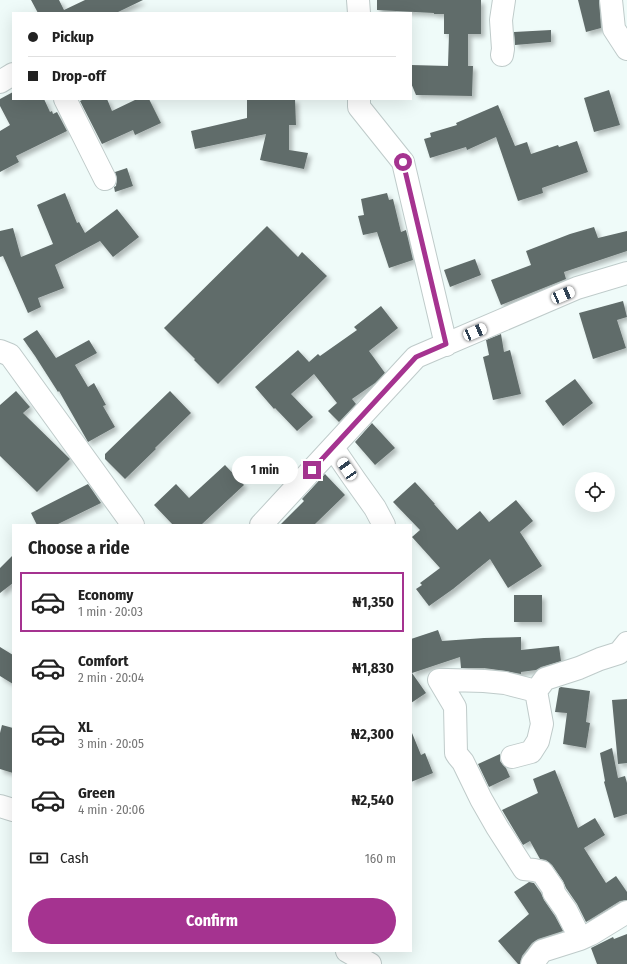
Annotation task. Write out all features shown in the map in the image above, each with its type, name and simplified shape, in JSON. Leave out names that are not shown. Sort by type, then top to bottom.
[{"type":"street","points":[[358,0],[359,12]]},
{"type":"street","points":[[502,55],[501,20],[504,0]]},
{"type":"street","points":[[611,0],[614,29],[627,49]]},
{"type":"street","points":[[0,82],[12,75]]},
{"type":"street","points":[[66,100],[105,179]]},
{"type":"street","points":[[359,100],[359,107],[403,162],[446,344]]},
{"type":"street","points":[[262,524],[416,357],[577,288],[626,279]]},
{"type":"street","points":[[0,351],[10,355],[132,524]]},
{"type":"street","points":[[332,448],[375,508],[383,524]]},
{"type":"street","points":[[512,757],[530,752],[538,741],[542,724],[536,691],[545,678],[579,668],[619,652],[627,643]]},
{"type":"street","points":[[536,691],[505,683],[439,680],[455,707],[456,753],[463,762],[481,799],[524,869],[542,872],[566,910],[580,939]]},
{"type":"street","points":[[0,806],[12,810]]},
{"type":"street","points":[[532,964],[542,951],[591,934],[627,912]]},
{"type":"street","points":[[349,952],[370,964]]},
{"type":"building","points":[[31,0],[59,0],[64,10],[85,0],[143,0],[118,12],[37,12]]},
{"type":"building","points":[[377,0],[481,0],[481,34],[468,34],[468,66],[473,66],[472,96],[416,95],[412,85],[412,65],[448,66],[449,34],[444,34],[444,14],[377,10]]},
{"type":"building","points":[[578,0],[599,0],[601,28],[586,32]]},
{"type":"building","points":[[551,30],[551,42],[515,45],[514,32]]},
{"type":"building","points":[[609,90],[620,125],[594,132],[584,98]]},
{"type":"building","points":[[12,93],[12,100],[44,100],[50,112],[52,111],[53,114],[57,112],[67,131],[16,156],[19,162],[0,172],[0,131],[10,125],[0,106],[0,99]]},
{"type":"building","points":[[107,100],[112,111],[135,100],[150,100],[161,123],[135,135],[133,130],[102,144],[80,101]]},
{"type":"building","points":[[247,100],[295,100],[296,125],[289,125],[289,150],[308,153],[304,169],[260,160],[266,134],[195,149],[191,131],[247,118]]},
{"type":"building","points":[[498,105],[515,146],[527,142],[531,154],[558,145],[559,147],[577,141],[588,172],[542,188],[543,193],[518,201],[496,137],[467,150],[466,147],[430,158],[424,139],[431,137],[430,133],[457,125],[456,123]]},
{"type":"building","points":[[127,168],[133,186],[115,192],[114,187],[116,186],[117,179],[115,172]]},
{"type":"building","points":[[65,193],[77,223],[79,222],[85,233],[117,209],[139,237],[113,257],[100,241],[55,265],[64,288],[38,298],[41,307],[28,313],[3,256],[0,257],[0,231],[13,228],[21,257],[53,244],[37,205]]},
{"type":"building","points":[[387,193],[389,200],[393,199],[401,232],[406,230],[413,260],[389,268],[377,232],[363,235],[358,216],[364,215],[361,199]]},
{"type":"building","points":[[267,226],[298,257],[302,252],[327,276],[218,384],[164,328]]},
{"type":"building","points":[[594,227],[598,238],[627,231],[627,251],[564,272],[566,279],[501,305],[491,280],[531,265],[526,251],[570,234]]},
{"type":"building","points":[[475,259],[481,275],[450,287],[444,270]]},
{"type":"building","points":[[623,301],[627,317],[617,320],[626,348],[593,359],[579,313]]},
{"type":"building","points":[[381,306],[398,328],[369,351],[385,373],[375,383],[352,399],[356,404],[339,422],[328,411],[337,403],[314,374],[291,394],[313,417],[297,431],[275,408],[274,409],[255,387],[298,350],[309,362],[318,354],[320,356],[357,330],[354,327]]},
{"type":"building","points":[[37,330],[56,358],[89,340],[97,353],[75,365],[88,387],[94,383],[106,405],[103,406],[115,427],[88,442],[59,391],[58,392],[23,339]]},
{"type":"building","points":[[501,334],[504,352],[510,350],[521,394],[493,400],[483,357],[489,355],[486,340]]},
{"type":"building","points":[[575,379],[593,403],[563,426],[545,401]]},
{"type":"building","points":[[16,391],[30,407],[23,413],[70,459],[37,492],[0,456],[0,405]]},
{"type":"building","points":[[170,391],[191,413],[125,479],[105,459],[105,454]]},
{"type":"building","points":[[372,423],[395,448],[375,465],[355,442]]},
{"type":"building","points":[[225,465],[244,485],[202,524],[172,524],[154,505],[176,484],[189,498]]},
{"type":"building","points":[[325,474],[345,495],[315,524],[281,524],[304,501],[302,499]]},
{"type":"building","points":[[415,482],[457,530],[480,511],[489,522],[516,500],[533,521],[520,532],[542,566],[508,588],[490,559],[429,606],[416,589],[422,585],[420,583],[440,568],[412,537],[420,530],[393,502]]},
{"type":"building","points":[[88,484],[101,503],[58,524],[36,524],[31,513]]},
{"type":"building","points":[[12,556],[12,584],[0,593],[0,568]]},
{"type":"building","points":[[514,595],[542,595],[542,622],[514,622]]},
{"type":"building","points":[[438,630],[442,641],[521,637],[521,650],[559,646],[561,661],[536,670],[521,672],[521,674],[484,668],[461,668],[460,657],[412,673],[412,639]]},
{"type":"building","points":[[0,647],[12,654],[12,683],[0,676]]},
{"type":"building","points":[[412,673],[426,693],[412,702]]},
{"type":"building","points":[[559,688],[590,691],[586,722],[590,723],[586,748],[563,744],[567,713],[555,712]]},
{"type":"building","points":[[627,699],[627,763],[618,764],[612,700]]},
{"type":"building","points":[[2,725],[12,728],[12,773],[0,769],[0,733]]},
{"type":"building","points":[[412,733],[421,755],[425,753],[433,773],[412,782]]},
{"type":"building","points":[[612,748],[618,778],[625,776],[627,783],[627,814],[614,818],[604,782],[600,753]]},
{"type":"building","points":[[500,754],[500,761],[506,768],[510,777],[489,787],[478,764]]},
{"type":"building","points":[[555,770],[578,828],[595,818],[605,835],[584,848],[606,883],[616,876],[627,892],[627,900],[620,901],[586,922],[577,904],[552,865],[546,860],[540,859],[530,841],[523,845],[502,810],[538,793],[533,779]]},
{"type":"building","points":[[529,882],[534,883],[541,893],[563,931],[538,939],[532,943],[522,956],[520,964],[518,964],[498,941],[529,914],[514,892]]},
{"type":"building","points":[[627,934],[627,964],[597,964],[591,948],[613,937],[614,939]]},
{"type":"route","points":[[312,470],[416,357],[446,344],[403,162]]}]
